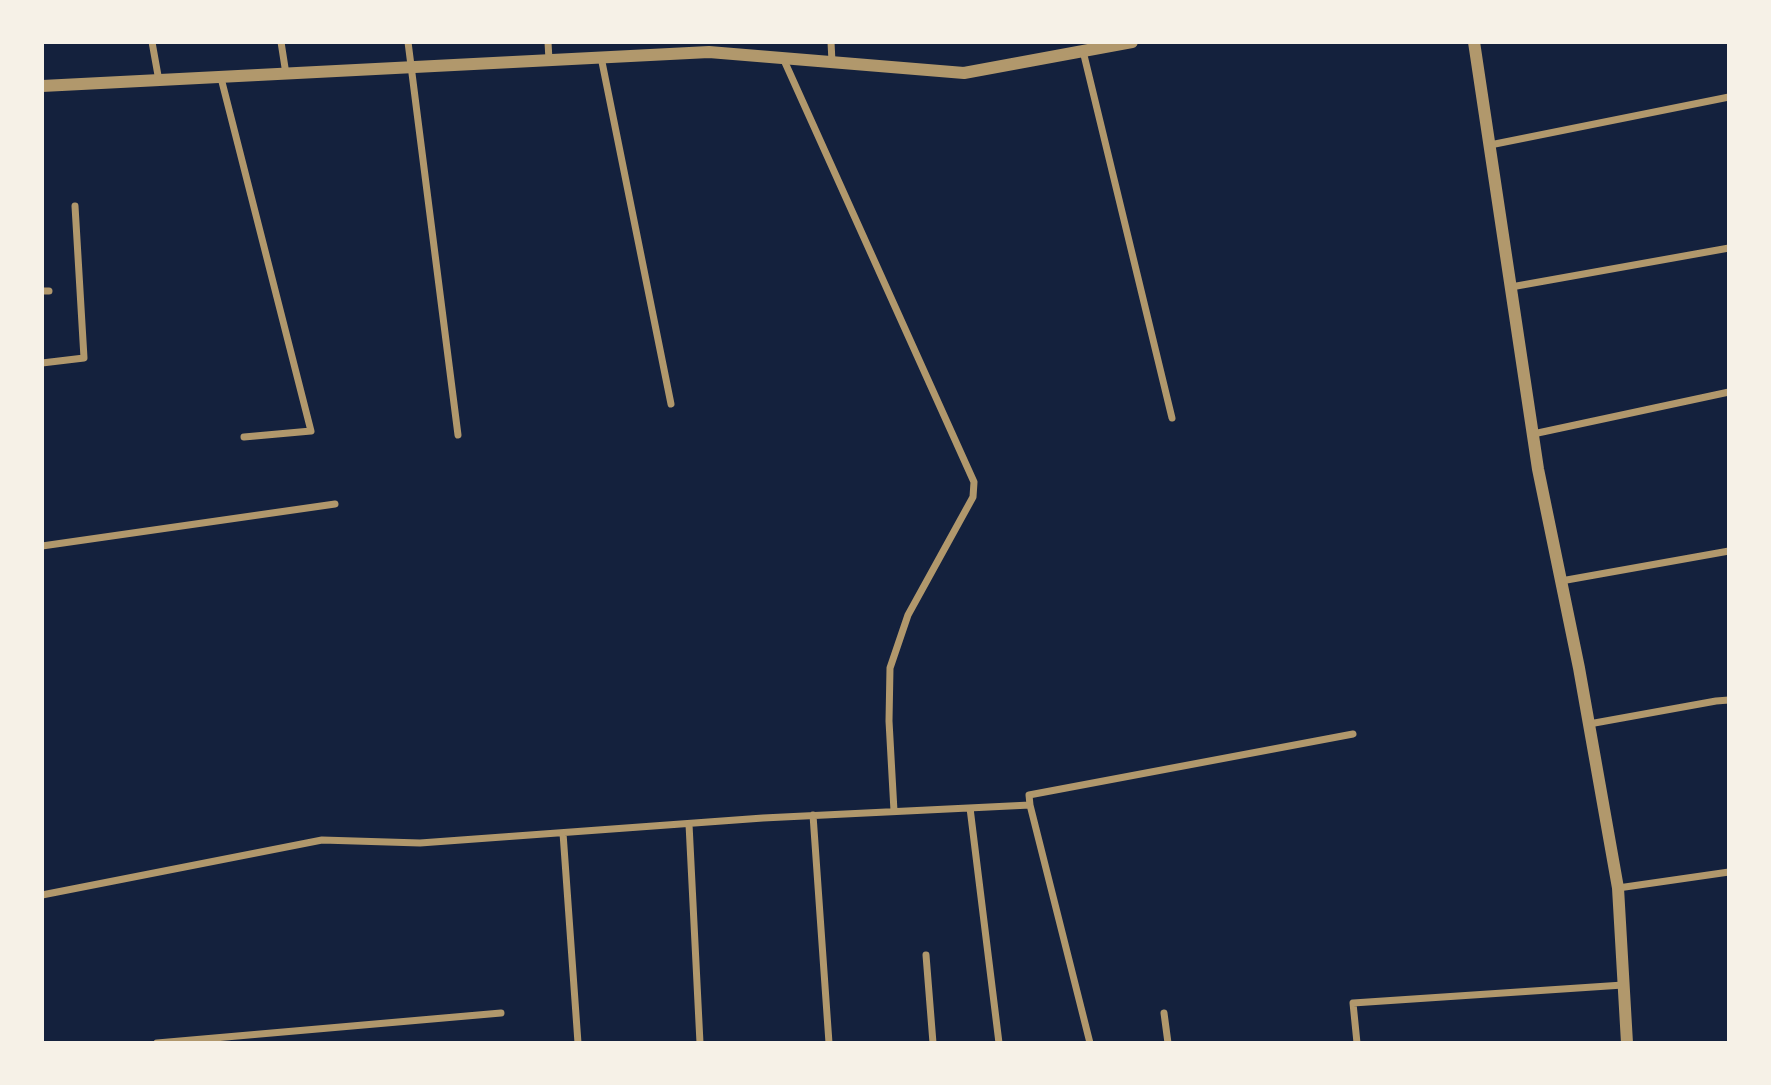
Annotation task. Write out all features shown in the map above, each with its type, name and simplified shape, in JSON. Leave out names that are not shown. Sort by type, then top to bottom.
[{"type":"street","points":[[152,42],[159,82]]},
{"type":"street","points":[[281,42],[286,74]]},
{"type":"street","points":[[408,42],[458,435]]},
{"type":"street","points":[[548,42],[549,60]]},
{"type":"street","points":[[831,42],[832,62]]},
{"type":"street","points":[[42,86],[601,57],[708,47],[782,58],[964,73],[1132,42]]},
{"type":"street","points":[[1474,42],[1533,434],[1618,888],[1627,1043]]},
{"type":"street","points":[[1083,51],[1172,418]]},
{"type":"street","points":[[601,57],[671,404]]},
{"type":"street","points":[[782,58],[974,482],[969,506],[908,615],[890,668],[889,721],[894,811]]},
{"type":"street","points":[[221,78],[311,431],[244,437]]},
{"type":"street","points":[[1490,145],[1729,97]]},
{"type":"street","points":[[42,363],[84,358],[75,206]]},
{"type":"street","points":[[1511,287],[1729,248]]},
{"type":"street","points":[[1533,434],[1729,392]]},
{"type":"street","points":[[42,546],[335,504]]},
{"type":"street","points":[[1561,582],[1729,551]]},
{"type":"street","points":[[1588,724],[1729,700]]},
{"type":"street","points":[[1090,1043],[1028,795],[1353,733]]},
{"type":"street","points":[[42,895],[322,840],[420,843],[813,816],[1030,805]]},
{"type":"street","points":[[970,808],[999,1043]]},
{"type":"street","points":[[813,816],[829,1043]]},
{"type":"street","points":[[689,824],[699,1043]]},
{"type":"street","points":[[563,833],[578,1043]]},
{"type":"street","points":[[1618,888],[1729,872]]},
{"type":"street","points":[[926,955],[933,1043]]},
{"type":"street","points":[[1357,1043],[1353,1003],[1623,985]]},
{"type":"street","points":[[157,1043],[501,1013]]},
{"type":"street","points":[[1164,1013],[1168,1043]]}]
